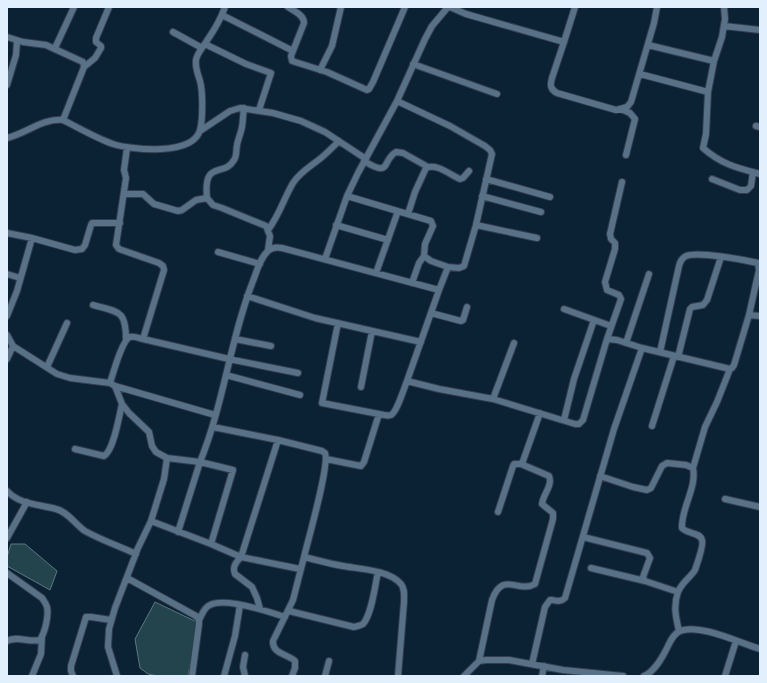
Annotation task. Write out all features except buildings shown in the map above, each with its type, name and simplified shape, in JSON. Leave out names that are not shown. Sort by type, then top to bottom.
[{"type":"street","points":[[55,48],[74,7]]},
{"type":"street","points":[[63,120],[84,67],[95,58],[101,48],[101,46],[96,42],[96,38],[109,7]]},
{"type":"street","points":[[200,131],[202,89],[196,62],[203,46],[222,15],[225,7]]},
{"type":"street","points":[[288,7],[304,20],[290,58],[292,61],[320,70],[364,90],[369,89],[405,7]]},
{"type":"street","points":[[320,70],[332,46],[341,7]]},
{"type":"street","points":[[325,259],[347,196],[397,101],[425,39],[436,21],[449,7],[466,14],[564,42]]},
{"type":"street","points":[[575,7],[550,84],[552,90],[557,93],[609,108],[621,109],[630,113],[635,119],[626,155]]},
{"type":"street","points":[[621,109],[627,107],[631,102],[648,45],[657,7]]},
{"type":"street","points":[[724,7],[724,26],[721,42],[714,61],[708,92],[706,134],[703,148],[712,156],[726,164],[760,174]]},
{"type":"street","points":[[222,15],[293,51]]},
{"type":"street","points":[[724,26],[760,30]]},
{"type":"street","points":[[173,32],[246,64],[271,73],[259,110]]},
{"type":"street","points":[[7,37],[17,41],[42,43],[55,48],[81,60],[84,67]]},
{"type":"street","points":[[7,85],[16,55],[17,41]]},
{"type":"street","points":[[648,45],[714,61]]},
{"type":"street","points":[[414,64],[496,94]]},
{"type":"street","points":[[640,74],[708,92]]},
{"type":"street","points":[[397,101],[450,126],[485,146],[492,154],[476,225],[464,266],[459,268],[448,266],[431,261],[424,256]]},
{"type":"street","points":[[178,532],[200,462],[213,427],[234,339],[247,296],[260,264],[268,250],[270,236],[263,223],[213,206],[207,198],[207,179],[210,174],[214,171],[227,167],[233,162],[236,156],[244,108]]},
{"type":"street","points":[[7,138],[21,134],[45,122],[55,119],[63,120],[112,143],[127,148],[149,149],[177,147],[186,144],[200,131],[230,112],[244,108],[273,113],[301,121],[325,132],[372,166],[383,168],[386,166],[393,153],[398,152],[460,179],[463,178],[469,170]]},
{"type":"street","points":[[268,230],[274,223],[292,184],[297,177],[339,141]]},
{"type":"street","points":[[127,148],[124,170],[126,178],[116,247],[132,254],[149,258],[163,266],[163,275],[143,339]]},
{"type":"street","points":[[408,214],[415,192],[424,171],[428,166]]},
{"type":"street","points":[[712,179],[740,190],[747,190],[751,186],[753,172]]},
{"type":"street","points":[[486,179],[550,197]]},
{"type":"street","points":[[407,381],[439,389],[493,399],[579,424],[583,420],[611,326],[621,299],[618,295],[607,290],[605,282],[615,249],[615,243],[611,239],[610,234],[622,182]]},
{"type":"street","points":[[124,194],[143,194],[154,204],[178,211],[182,210],[196,200],[207,198]]},
{"type":"street","points":[[347,196],[428,220],[432,223],[433,226],[424,248],[424,256],[419,263],[412,283]]},
{"type":"street","points":[[482,196],[541,212]]},
{"type":"street","points":[[376,273],[398,211]]},
{"type":"street","points":[[7,232],[75,250],[82,249],[85,245],[92,223],[120,224]]},
{"type":"street","points":[[336,225],[388,240]]},
{"type":"street","points":[[476,225],[537,238]]},
{"type":"street","points":[[7,316],[17,291],[32,238]]},
{"type":"street","points":[[268,250],[274,247],[282,248],[439,290]]},
{"type":"street","points":[[218,252],[260,264]]},
{"type":"street","points":[[660,352],[681,259],[685,256],[693,255],[721,257],[758,263],[759,265],[749,315],[734,365],[730,369],[717,402],[705,426],[693,468],[693,482],[682,528],[700,536],[702,538],[702,545],[695,570],[683,582],[678,592],[674,612],[679,631]]},
{"type":"street","points":[[652,426],[676,356],[690,309],[692,307],[703,305],[707,300],[721,257]]},
{"type":"street","points":[[338,324],[322,403],[387,416],[393,413],[407,381],[448,266]]},
{"type":"street","points":[[7,274],[20,278]]},
{"type":"street","points":[[626,343],[648,274]]},
{"type":"street","points":[[247,296],[315,318],[421,342]]},
{"type":"street","points":[[93,304],[116,312],[122,316],[126,326],[126,340],[113,385],[122,404],[129,413],[150,432],[152,446],[156,452],[167,458],[200,462],[233,470],[211,544]]},
{"type":"street","points":[[431,313],[461,321],[467,307]]},
{"type":"street","points":[[564,309],[611,326]]},
{"type":"street","points":[[749,315],[760,316]]},
{"type":"street","points":[[564,420],[574,380],[594,320]]},
{"type":"street","points":[[47,367],[67,322]]},
{"type":"street","points":[[361,388],[372,331]]},
{"type":"street","points":[[7,335],[13,346],[57,374],[70,378],[113,385],[215,415]]},
{"type":"street","points":[[126,340],[130,337],[143,339],[298,373]]},
{"type":"street","points":[[234,339],[271,346]]},
{"type":"street","points":[[607,339],[730,369]]},
{"type":"street","points":[[493,399],[514,343]]},
{"type":"street","points":[[7,359],[13,346]]},
{"type":"street","points":[[532,664],[545,608],[550,600],[560,601],[565,598],[600,476],[624,399],[642,348]]},
{"type":"street","points":[[226,376],[300,395]]},
{"type":"street","points":[[75,449],[99,455],[106,455],[113,440],[122,404]]},
{"type":"street","points":[[521,464],[540,413]]},
{"type":"street","points":[[326,459],[361,466],[364,462],[379,414]]},
{"type":"street","points":[[213,427],[278,440],[326,453],[318,500],[293,600],[289,611],[275,635],[273,645],[279,652],[295,661],[295,668],[292,676]]},
{"type":"street","points":[[260,609],[252,587],[235,574],[234,566],[241,557],[278,440]]},
{"type":"street","points":[[117,676],[108,646],[109,629],[115,608],[136,554],[151,522],[164,479],[167,458]]},
{"type":"street","points":[[464,676],[479,661],[492,600],[499,586],[532,586],[535,584],[553,519],[553,513],[542,504],[550,481],[549,476],[516,463],[513,466],[498,512]]},
{"type":"street","points":[[600,476],[647,490],[651,488],[662,466],[667,463],[693,468]]},
{"type":"street","points":[[7,491],[16,498],[61,511],[87,532],[136,554]]},
{"type":"street","points":[[725,499],[760,507]]},
{"type":"street","points":[[7,538],[27,502]]},
{"type":"street","points":[[151,522],[211,544],[241,557],[300,569]]},
{"type":"street","points":[[583,537],[647,553],[650,558],[644,577],[645,581]]},
{"type":"street","points":[[304,557],[342,566],[378,572],[398,580],[403,586],[404,592],[398,676]]},
{"type":"street","points":[[591,568],[645,581],[678,592]]},
{"type":"street","points":[[289,611],[354,627],[362,625],[372,600],[378,572]]},
{"type":"street","points":[[7,573],[42,598],[46,604],[48,614],[42,636],[40,654],[32,676]]},
{"type":"street","points":[[7,578],[16,580]]},
{"type":"street","points":[[127,578],[196,616],[199,620]]},
{"type":"street","points":[[192,676],[199,630],[199,620],[207,607],[214,603],[240,605],[260,609],[285,617]]},
{"type":"street","points":[[224,676],[235,636],[240,605]]},
{"type":"street","points":[[73,676],[71,666],[86,618],[91,617],[112,620]]},
{"type":"street","points":[[644,676],[654,669],[674,635],[679,631],[695,629],[717,634],[760,649]]},
{"type":"street","points":[[7,641],[13,638],[37,641],[42,636]]},
{"type":"street","points":[[725,676],[736,641]]},
{"type":"street","points":[[245,676],[243,667],[246,655]]},
{"type":"street","points":[[479,661],[509,660],[579,674],[623,676]]},
{"type":"street","points":[[325,676],[329,661]]},
{"type":"street","points":[[542,676],[544,666]]},
{"type":"shaded area","points":[[11,544],[25,544],[57,571],[50,590],[7,566],[7,557]]},
{"type":"shaded area","points":[[155,602],[199,623],[187,676],[158,676],[148,674],[140,668],[135,639]]}]
